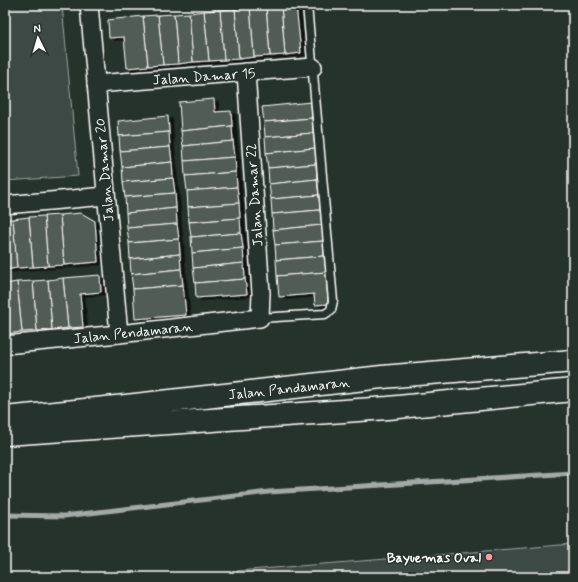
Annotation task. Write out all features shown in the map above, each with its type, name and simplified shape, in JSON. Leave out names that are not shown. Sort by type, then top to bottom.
[{"type":"main road","name":"Jalan Pandamaran","points":[[5,418],[382,377],[573,361]]},
{"type":"main road","name":"Jalan Pandamaran","points":[[5,434],[388,408],[573,390]]},
{"type":"street","name":"Jalan Damar 20","points":[[89,5],[119,334]]},
{"type":"street","name":"Jalan Damar 15","points":[[96,84],[312,67]]},
{"type":"street","name":"Jalan Damar 22","points":[[246,72],[261,293],[260,318]]},
{"type":"street","points":[[5,205],[106,196]]},
{"type":"street","name":"Jalan Pendamaran","points":[[5,345],[260,318]]},
{"type":"lane","points":[[260,318],[325,314],[331,310],[333,301],[307,5]]},
{"type":"shaded area","points":[[5,5],[62,5],[78,176],[5,181]]},
{"type":"shaded area","name":"Bayuemas Oval","points":[[573,544],[573,577],[238,577],[237,571]]},
{"type":"building","points":[[281,5],[296,5],[301,53],[285,55]]},
{"type":"building","points":[[281,5],[285,55],[270,56],[266,6]]},
{"type":"building","points":[[266,6],[270,56],[254,57],[250,7]]},
{"type":"building","points":[[250,7],[254,57],[239,59],[235,9]]},
{"type":"building","points":[[235,9],[239,59],[224,60],[220,10]]},
{"type":"building","points":[[220,10],[224,60],[209,61],[204,11]]},
{"type":"building","points":[[204,11],[209,61],[193,62],[189,13]]},
{"type":"building","points":[[189,13],[193,62],[178,64],[174,14]]},
{"type":"building","points":[[174,14],[178,64],[163,65],[158,15]]},
{"type":"building","points":[[158,15],[163,65],[148,66],[143,16]]},
{"type":"building","points":[[143,16],[148,66],[127,68],[124,37],[109,38],[108,20]]},
{"type":"building","points":[[214,99],[215,112],[231,111],[232,126],[181,131],[179,102]]},
{"type":"building","points":[[311,102],[312,118],[264,122],[262,107]]},
{"type":"building","points":[[168,116],[169,132],[119,136],[118,121]]},
{"type":"building","points":[[312,118],[313,133],[265,137],[264,122]]},
{"type":"building","points":[[232,126],[233,141],[183,146],[181,131]]},
{"type":"building","points":[[169,132],[170,147],[120,151],[119,136]]},
{"type":"building","points":[[313,133],[315,148],[266,153],[265,137]]},
{"type":"building","points":[[233,141],[235,157],[184,161],[183,146]]},
{"type":"building","points":[[170,147],[172,162],[122,167],[120,151]]},
{"type":"building","points":[[315,148],[316,164],[268,168],[266,153]]},
{"type":"building","points":[[235,157],[236,172],[185,176],[184,161]]},
{"type":"building","points":[[172,162],[173,178],[123,182],[122,167]]},
{"type":"building","points":[[316,164],[317,179],[269,184],[268,168]]},
{"type":"building","points":[[236,172],[237,187],[187,191],[185,176]]},
{"type":"building","points":[[173,178],[175,193],[125,197],[123,182]]},
{"type":"building","points":[[317,179],[319,195],[271,199],[269,184]]},
{"type":"building","points":[[237,187],[239,203],[188,207],[187,191]]},
{"type":"building","points":[[175,193],[176,208],[126,213],[125,197]]},
{"type":"building","points":[[319,195],[320,210],[272,214],[271,199]]},
{"type":"building","points":[[239,203],[240,218],[189,222],[188,207]]},
{"type":"building","points":[[176,208],[177,224],[127,228],[126,213]]},
{"type":"building","points":[[320,210],[322,225],[273,230],[272,214]]},
{"type":"building","points":[[81,213],[95,221],[98,262],[64,265],[60,215]]},
{"type":"building","points":[[60,215],[64,265],[48,266],[44,216]]},
{"type":"building","points":[[44,216],[48,266],[33,267],[29,217]]},
{"type":"building","points":[[29,217],[33,267],[17,268],[13,219]]},
{"type":"building","points":[[240,218],[241,233],[191,237],[189,222]]},
{"type":"building","points":[[5,219],[13,219],[17,268],[5,270]]},
{"type":"building","points":[[177,224],[179,239],[129,243],[127,228]]},
{"type":"building","points":[[322,225],[323,241],[275,245],[273,230]]},
{"type":"building","points":[[241,233],[243,248],[192,253],[191,237]]},
{"type":"building","points":[[179,239],[180,254],[130,259],[129,243]]},
{"type":"building","points":[[323,241],[324,256],[276,260],[275,245]]},
{"type":"building","points":[[243,248],[244,263],[193,268],[192,253]]},
{"type":"building","points":[[180,254],[181,269],[131,274],[130,259]]},
{"type":"building","points":[[324,256],[326,272],[277,276],[276,260]]},
{"type":"building","points":[[244,263],[245,279],[195,283],[193,268]]},
{"type":"building","points":[[181,269],[183,285],[133,289],[131,274]]},
{"type":"building","points":[[326,272],[328,304],[315,305],[314,294],[279,297],[277,276]]},
{"type":"building","points":[[100,275],[101,292],[80,294],[83,327],[68,328],[63,278]]},
{"type":"building","points":[[63,278],[68,328],[52,330],[48,280]]},
{"type":"building","points":[[245,279],[247,294],[196,298],[195,283]]},
{"type":"building","points":[[48,280],[52,330],[37,331],[33,281]]},
{"type":"building","points":[[33,281],[37,331],[22,332],[17,282]]},
{"type":"building","points":[[17,282],[22,332],[6,334],[5,284]]},
{"type":"building","points":[[183,285],[186,315],[135,319],[133,289]]},
{"type":"waterway","points":[[5,515],[64,516],[269,492],[573,473]]},
{"type":"place","name":"Bayuemas Oval","points":[[489,557]]}]
